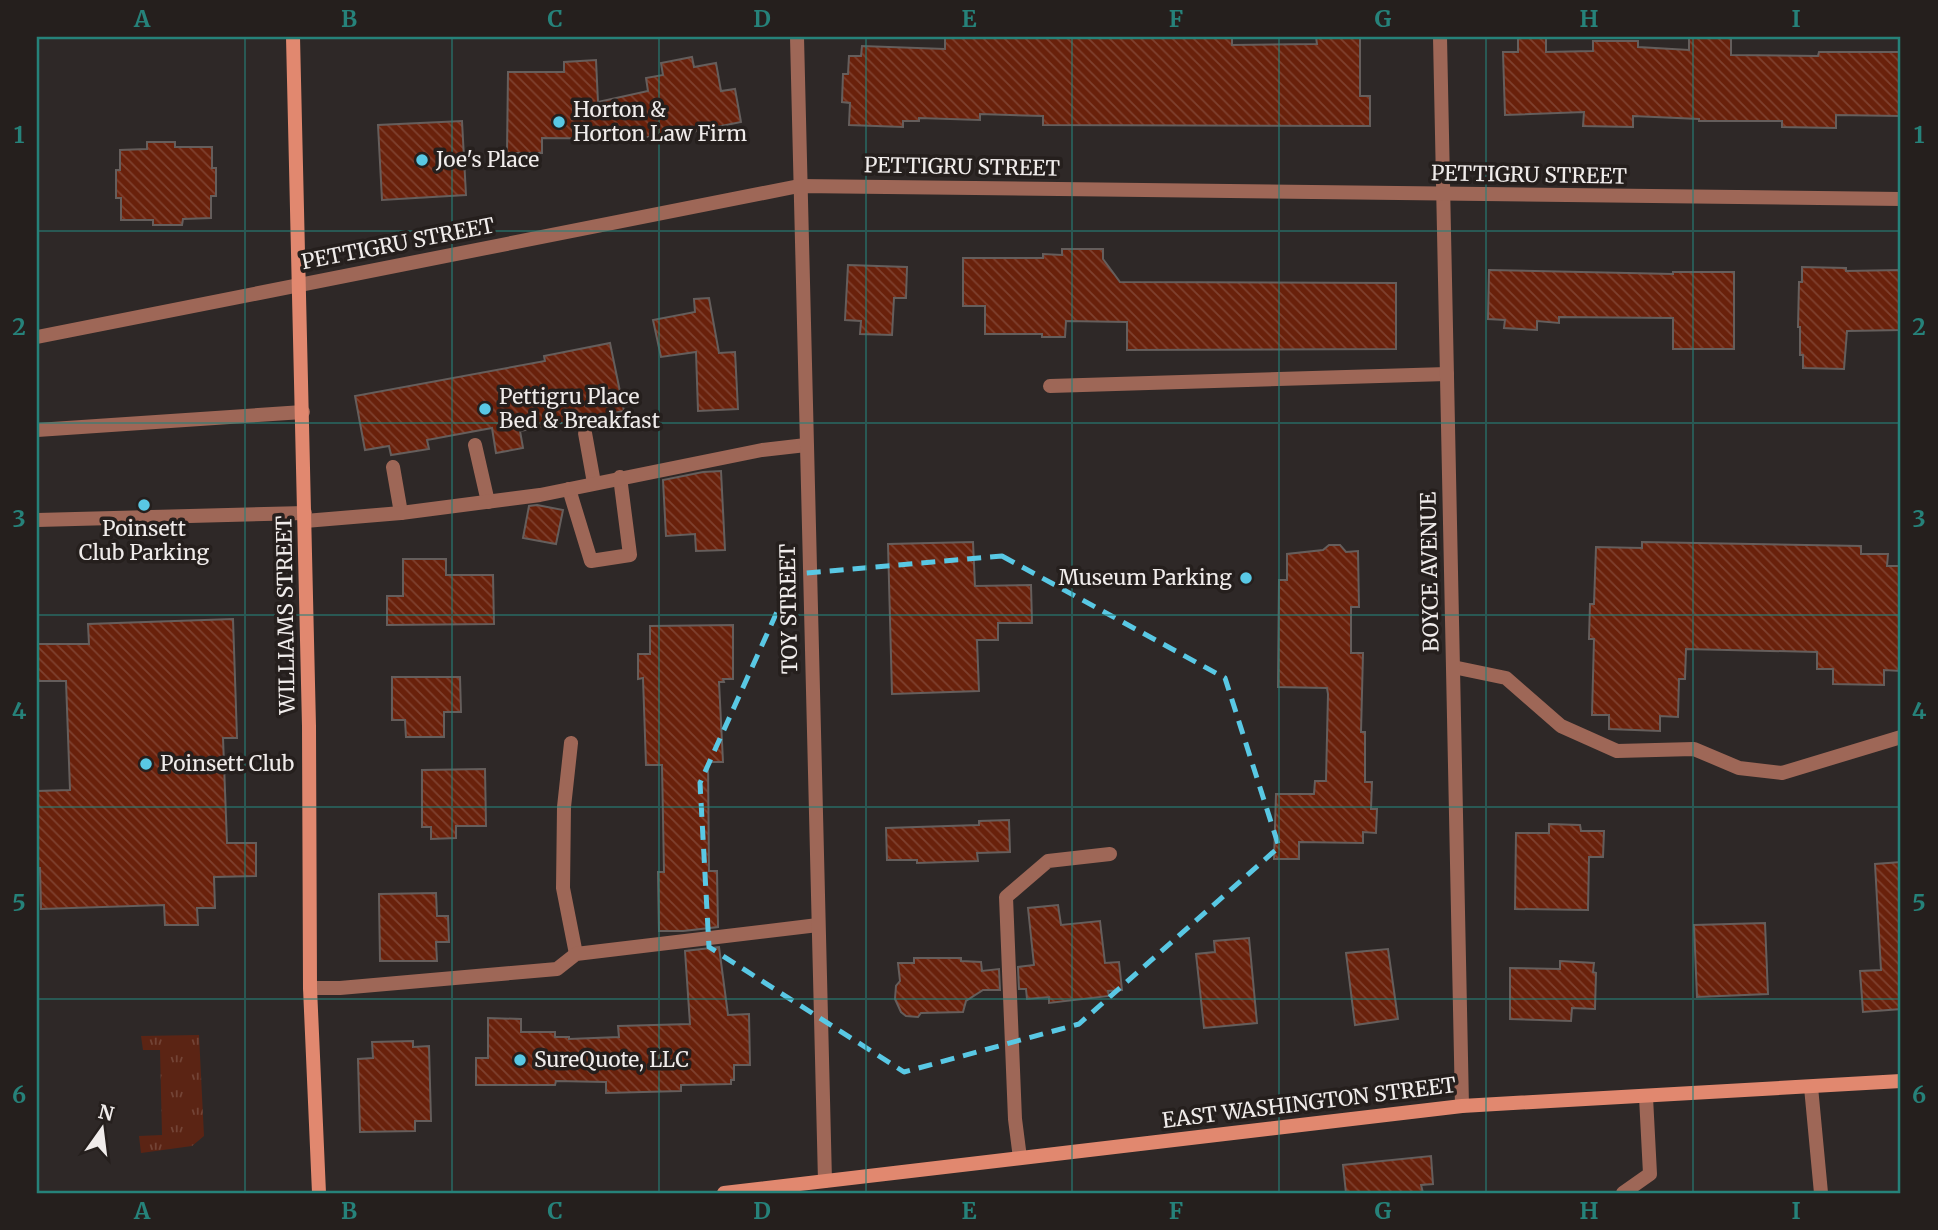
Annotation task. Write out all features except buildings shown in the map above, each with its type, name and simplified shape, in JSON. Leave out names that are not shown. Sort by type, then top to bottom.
[{"type":"street","name":"WILLIAMS STREET","points":[[293,37],[305,517],[310,988],[318,1193]]},
{"type":"street","name":"TOY STREET","points":[[796,37],[825,1181]]},
{"type":"street","name":"BOYCE AVENUE","points":[[1440,37],[1462,1106]]},
{"type":"street","name":"PETTIGRU STREET","points":[[37,337],[799,186],[1901,200]]},
{"type":"street","points":[[1050,386],[1447,374]]},
{"type":"street","points":[[37,430],[303,412]]},
{"type":"street","points":[[585,433],[594,483]]},
{"type":"street","points":[[475,445],[488,502]]},
{"type":"street","points":[[37,520],[305,517],[401,513],[569,489],[762,450],[806,445]]},
{"type":"street","points":[[393,467],[401,513]]},
{"type":"street","points":[[569,489],[591,561],[630,555],[620,477]]},
{"type":"street","points":[[1453,667],[1506,678],[1561,726],[1617,751],[1694,749],[1739,768],[1782,773],[1901,737]]},
{"type":"street","points":[[571,743],[564,807],[563,888],[576,954]]},
{"type":"street","points":[[1020,1158],[1015,1119],[1006,897],[1048,861],[1110,853]]},
{"type":"street","points":[[310,988],[340,988],[557,969],[576,954],[818,925]]},
{"type":"street","name":"EAST WASHINGTON STREET","points":[[724,1193],[1462,1106],[1901,1082]]},
{"type":"street","points":[[1811,1087],[1821,1193]]},
{"type":"street","points":[[1623,1193],[1650,1174],[1646,1097]]},
{"type":"highlighted area","points":[[1002,556],[1225,678],[1279,847],[1079,1024],[904,1072],[709,947],[700,783],[794,574]]},
{"type":"green space","points":[[199,1035],[204,1136],[192,1146],[141,1153],[139,1136],[162,1135],[160,1050],[143,1050],[141,1036]]},
{"type":"place","name":"Horton & Horton Law Firm","points":[[559,122]]},
{"type":"place","name":"Joe's Place","points":[[422,160]]},
{"type":"place","name":"Pettigru Place Bed & Breakfast","points":[[485,409]]},
{"type":"place","name":"Poinsett Club Parking","points":[[144,505]]},
{"type":"place","name":"Museum Parking","points":[[1246,578]]},
{"type":"place","name":"Poinsett Club","points":[[146,764]]},
{"type":"place","name":"SureQuote, LLC","points":[[520,1060]]}]
